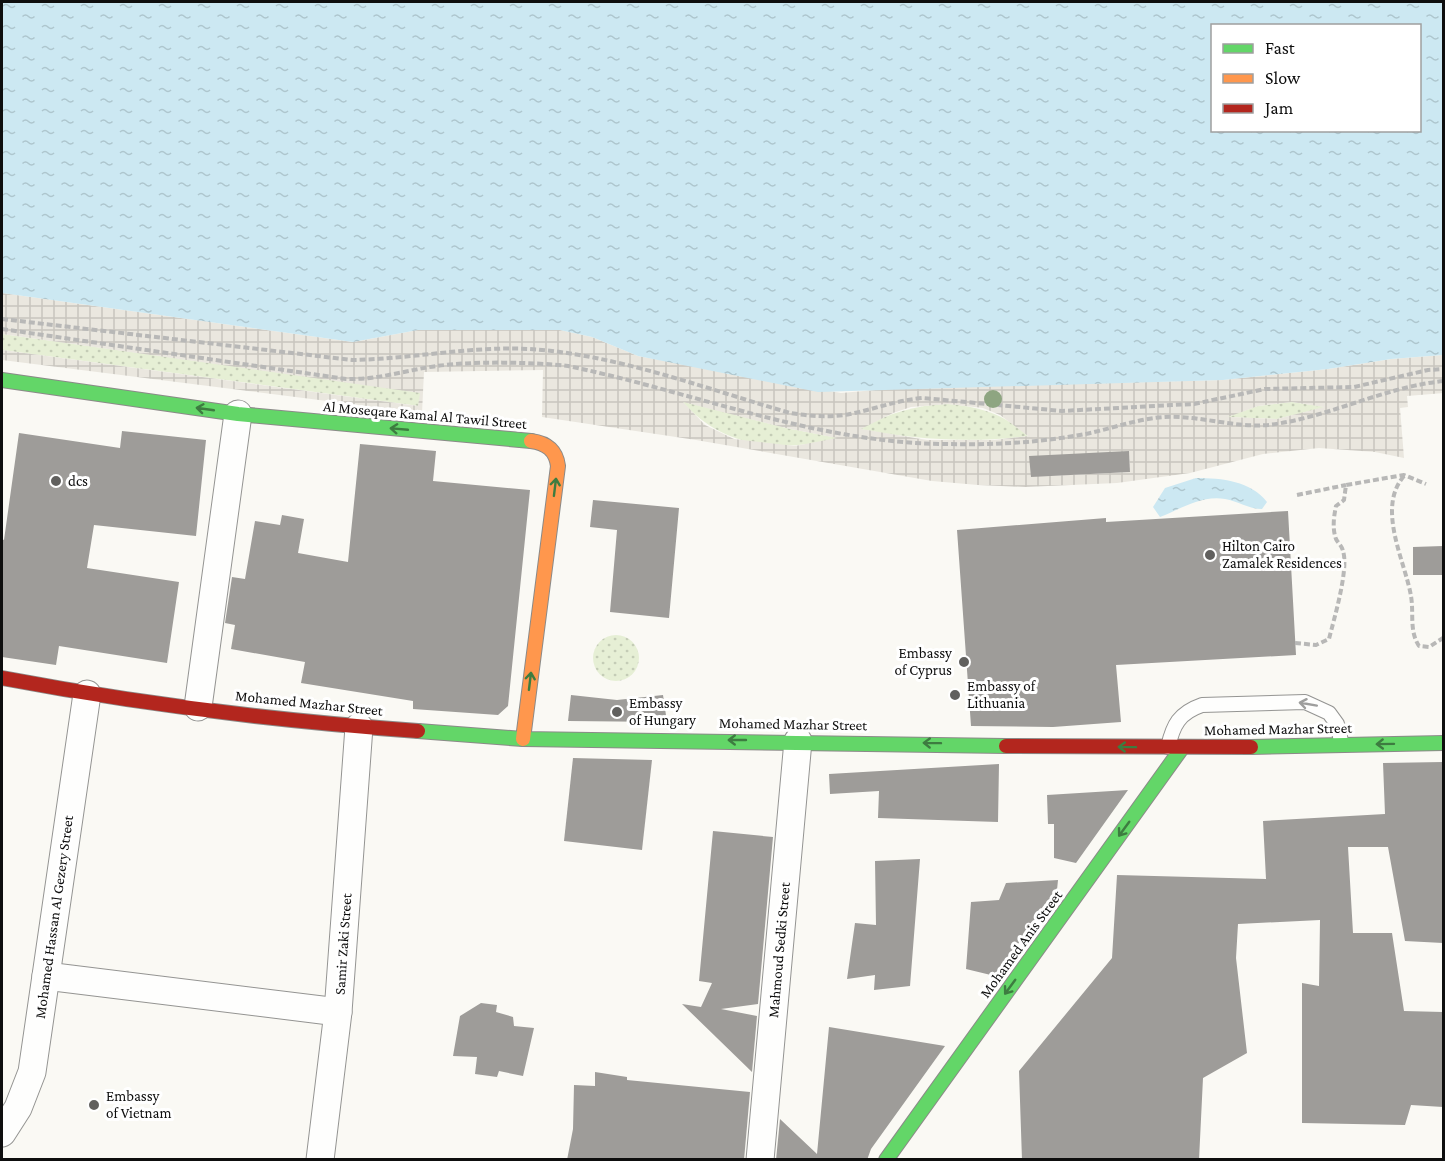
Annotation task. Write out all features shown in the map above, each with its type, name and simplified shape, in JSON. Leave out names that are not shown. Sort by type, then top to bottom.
[{"type":"street","name":"Al Moseqare Kamal Al Tawil Street","points":[[2,380],[238,414],[541,442],[554,451],[558,466],[523,739]]},
{"type":"street","points":[[198,707],[238,414]]},
{"type":"street","name":"Mohamed Mazhar Street","points":[[2,678],[87,694],[359,727],[523,739],[1175,748],[1443,743]]},
{"type":"street","name":"Mohamed Hassan Al Gezery Street","points":[[2,1133],[18,1108],[32,1072],[87,694]]},
{"type":"street","name":"Samir Zaki Street","points":[[320,1160],[338,1012],[359,727]]},
{"type":"street","name":"Mahmoud Sedki Street","points":[[760,1160],[798,741]]},
{"type":"street","name":"Mohamed Anis Street","points":[[886,1160],[1175,748]]},
{"type":"street","points":[[46,976],[338,1012]]},
{"type":"lane","points":[[1175,748],[1173,726],[1179,718],[1196,707],[1305,702],[1329,713],[1337,724],[1342,745]]},
{"type":"path","points":[[2,319],[352,360],[385,359],[449,351],[531,349],[630,368],[790,413],[812,416],[849,414],[903,399],[923,398],[1062,411],[1194,404],[1265,389],[1364,386],[1419,372],[1443,369]]},
{"type":"path","points":[[2,329],[346,379],[379,379],[440,365],[554,365],[613,376],[736,410],[824,430],[894,442],[942,444],[1035,441],[1080,435],[1161,417],[1193,418],[1236,425],[1289,422],[1371,396],[1443,381]]},
{"type":"path","points":[[1404,476],[1395,486],[1393,524],[1412,598],[1415,640],[1419,646],[1429,647],[1443,638]]},
{"type":"path","points":[[1297,495],[1404,476],[1426,484]]},
{"type":"path","points":[[1295,643],[1316,645],[1329,639],[1340,598],[1344,551],[1336,538],[1334,523],[1336,506],[1344,500],[1346,485]]},
{"type":"green space","points":[[2,334],[421,392],[419,406],[2,350]]},
{"type":"green space","points":[[682,401],[786,428],[838,438],[795,445],[774,446],[754,443],[734,438],[716,429],[698,417]]},
{"type":"green space","points":[[1292,402],[1326,407],[1277,419],[1226,417],[1258,406]]},
{"type":"green space","points":[[948,404],[971,407],[1001,417],[1028,436],[944,439],[902,436],[860,429],[881,418],[903,411]]},
{"type":"green space","points":[[616,635],[632,642],[639,658],[632,674],[616,681],[600,674],[593,658],[600,642]]},
{"type":"shaded area","points":[[2,293],[353,342],[418,330],[560,330],[592,337],[638,356],[841,393],[887,389],[1223,380],[1328,369],[1391,359],[1443,355],[1444,393],[1407,396],[1408,407],[1400,408],[1404,458],[1375,452],[1319,448],[1263,454],[1190,473],[1117,483],[1025,487],[932,481],[696,440],[542,417],[543,370],[424,372],[422,413],[2,360],[2,350],[418,406],[420,393],[2,334]],"holes":[[[683,402],[786,428],[837,438],[795,446],[734,439],[705,425]],[[1292,402],[1324,407],[1277,419],[1228,417],[1258,406]],[[948,404],[983,408],[1000,415],[1028,436],[994,440],[927,440],[861,429],[911,407]],[[1129,451],[1130,472],[1048,476]]]},
{"type":"water","points":[[2,2],[1443,2],[1443,355],[1391,359],[1328,369],[1223,380],[818,392],[638,356],[592,337],[560,330],[418,330],[353,342],[2,293]]},
{"type":"water","points":[[1196,478],[1226,480],[1244,485],[1253,489],[1267,502],[1262,509],[1225,499],[1208,499],[1160,517],[1153,507],[1165,488]]},
{"type":"building","points":[[122,431],[206,440],[196,536],[94,525],[87,568],[179,582],[167,663],[59,646],[56,665],[2,657],[2,539],[4,540],[19,433],[120,448]]},
{"type":"building","points":[[360,444],[436,451],[433,481],[530,490],[508,706],[498,715],[413,709],[413,701],[301,683],[305,662],[231,649],[235,625],[225,623],[232,577],[245,579],[255,521],[280,525],[282,515],[304,519],[298,553],[348,562]]},
{"type":"building","points":[[1129,451],[1130,472],[1031,477],[1029,456]]},
{"type":"building","points":[[593,500],[679,508],[669,618],[610,612],[617,530],[590,527]]},
{"type":"building","points":[[1288,511],[1296,655],[1116,665],[1121,722],[1053,727],[971,726],[957,530],[1106,518],[1106,522]]},
{"type":"building","points":[[1443,546],[1443,575],[1413,575],[1413,547]]},
{"type":"building","name":"Embassy of Hungary","points":[[571,695],[617,700],[663,695],[667,722],[568,721]]},
{"type":"building","points":[[573,758],[652,760],[642,850],[564,841]]},
{"type":"building","points":[[1443,762],[1443,943],[1405,941],[1388,847],[1348,847],[1353,933],[1392,933],[1404,1011],[1443,1012],[1443,1107],[1411,1105],[1405,1125],[1302,1123],[1302,983],[1319,986],[1320,920],[1238,924],[1236,958],[1247,1053],[1203,1078],[1199,1160],[1022,1160],[1019,1071],[1112,958],[1117,875],[1266,879],[1263,821],[1385,814],[1383,763]]},
{"type":"building","points":[[999,764],[998,822],[878,818],[879,791],[830,794],[829,774]]},
{"type":"building","points":[[1128,790],[1076,863],[1054,858],[1054,824],[1048,824],[1047,795]]},
{"type":"building","points":[[713,831],[773,837],[758,1004],[721,1009],[757,1016],[752,1072],[682,1004],[701,1007],[712,983],[699,981]]},
{"type":"building","points":[[920,859],[910,986],[874,990],[875,975],[847,979],[855,923],[876,925],[875,861]]},
{"type":"building","points":[[1058,880],[1057,890],[995,976],[966,969],[971,902],[999,900],[1006,883]]},
{"type":"building","points":[[481,1003],[497,1005],[496,1012],[513,1017],[514,1026],[534,1028],[523,1076],[499,1071],[497,1077],[475,1074],[477,1057],[453,1056],[460,1016]]},
{"type":"building","points":[[829,1027],[945,1046],[871,1149],[867,1160],[776,1160],[780,1119],[817,1154]]},
{"type":"building","points":[[595,1072],[627,1077],[627,1080],[750,1092],[744,1160],[567,1160],[573,1129],[574,1085],[595,1086]]},
{"type":"traffic: fast","points":[[2,380],[238,414],[531,441]]},
{"type":"traffic: fast","points":[[418,731],[523,739],[1006,746]]},
{"type":"traffic: fast","points":[[1251,747],[1444,743]]},
{"type":"traffic: fast","points":[[886,1160],[1182,748]]},
{"type":"traffic: slow","points":[[523,739],[558,466],[549,448],[531,441]]},
{"type":"traffic: jam","points":[[2,678],[105,696],[209,710],[418,731]]},
{"type":"traffic: jam","points":[[1006,746],[1251,747]]},
{"type":"place","name":"dcs","points":[[56,481]]},
{"type":"place","name":"Hilton Cairo Zamalek Residences","points":[[1210,555]]},
{"type":"place","name":"Embassy of Cyprus","points":[[964,662]]},
{"type":"place","name":"Embassy of Lithuania","points":[[955,695]]},
{"type":"place","name":"Embassy of Hungary","points":[[617,712]]},
{"type":"place","name":"Embassy of Vietnam","points":[[94,1105]]}]
